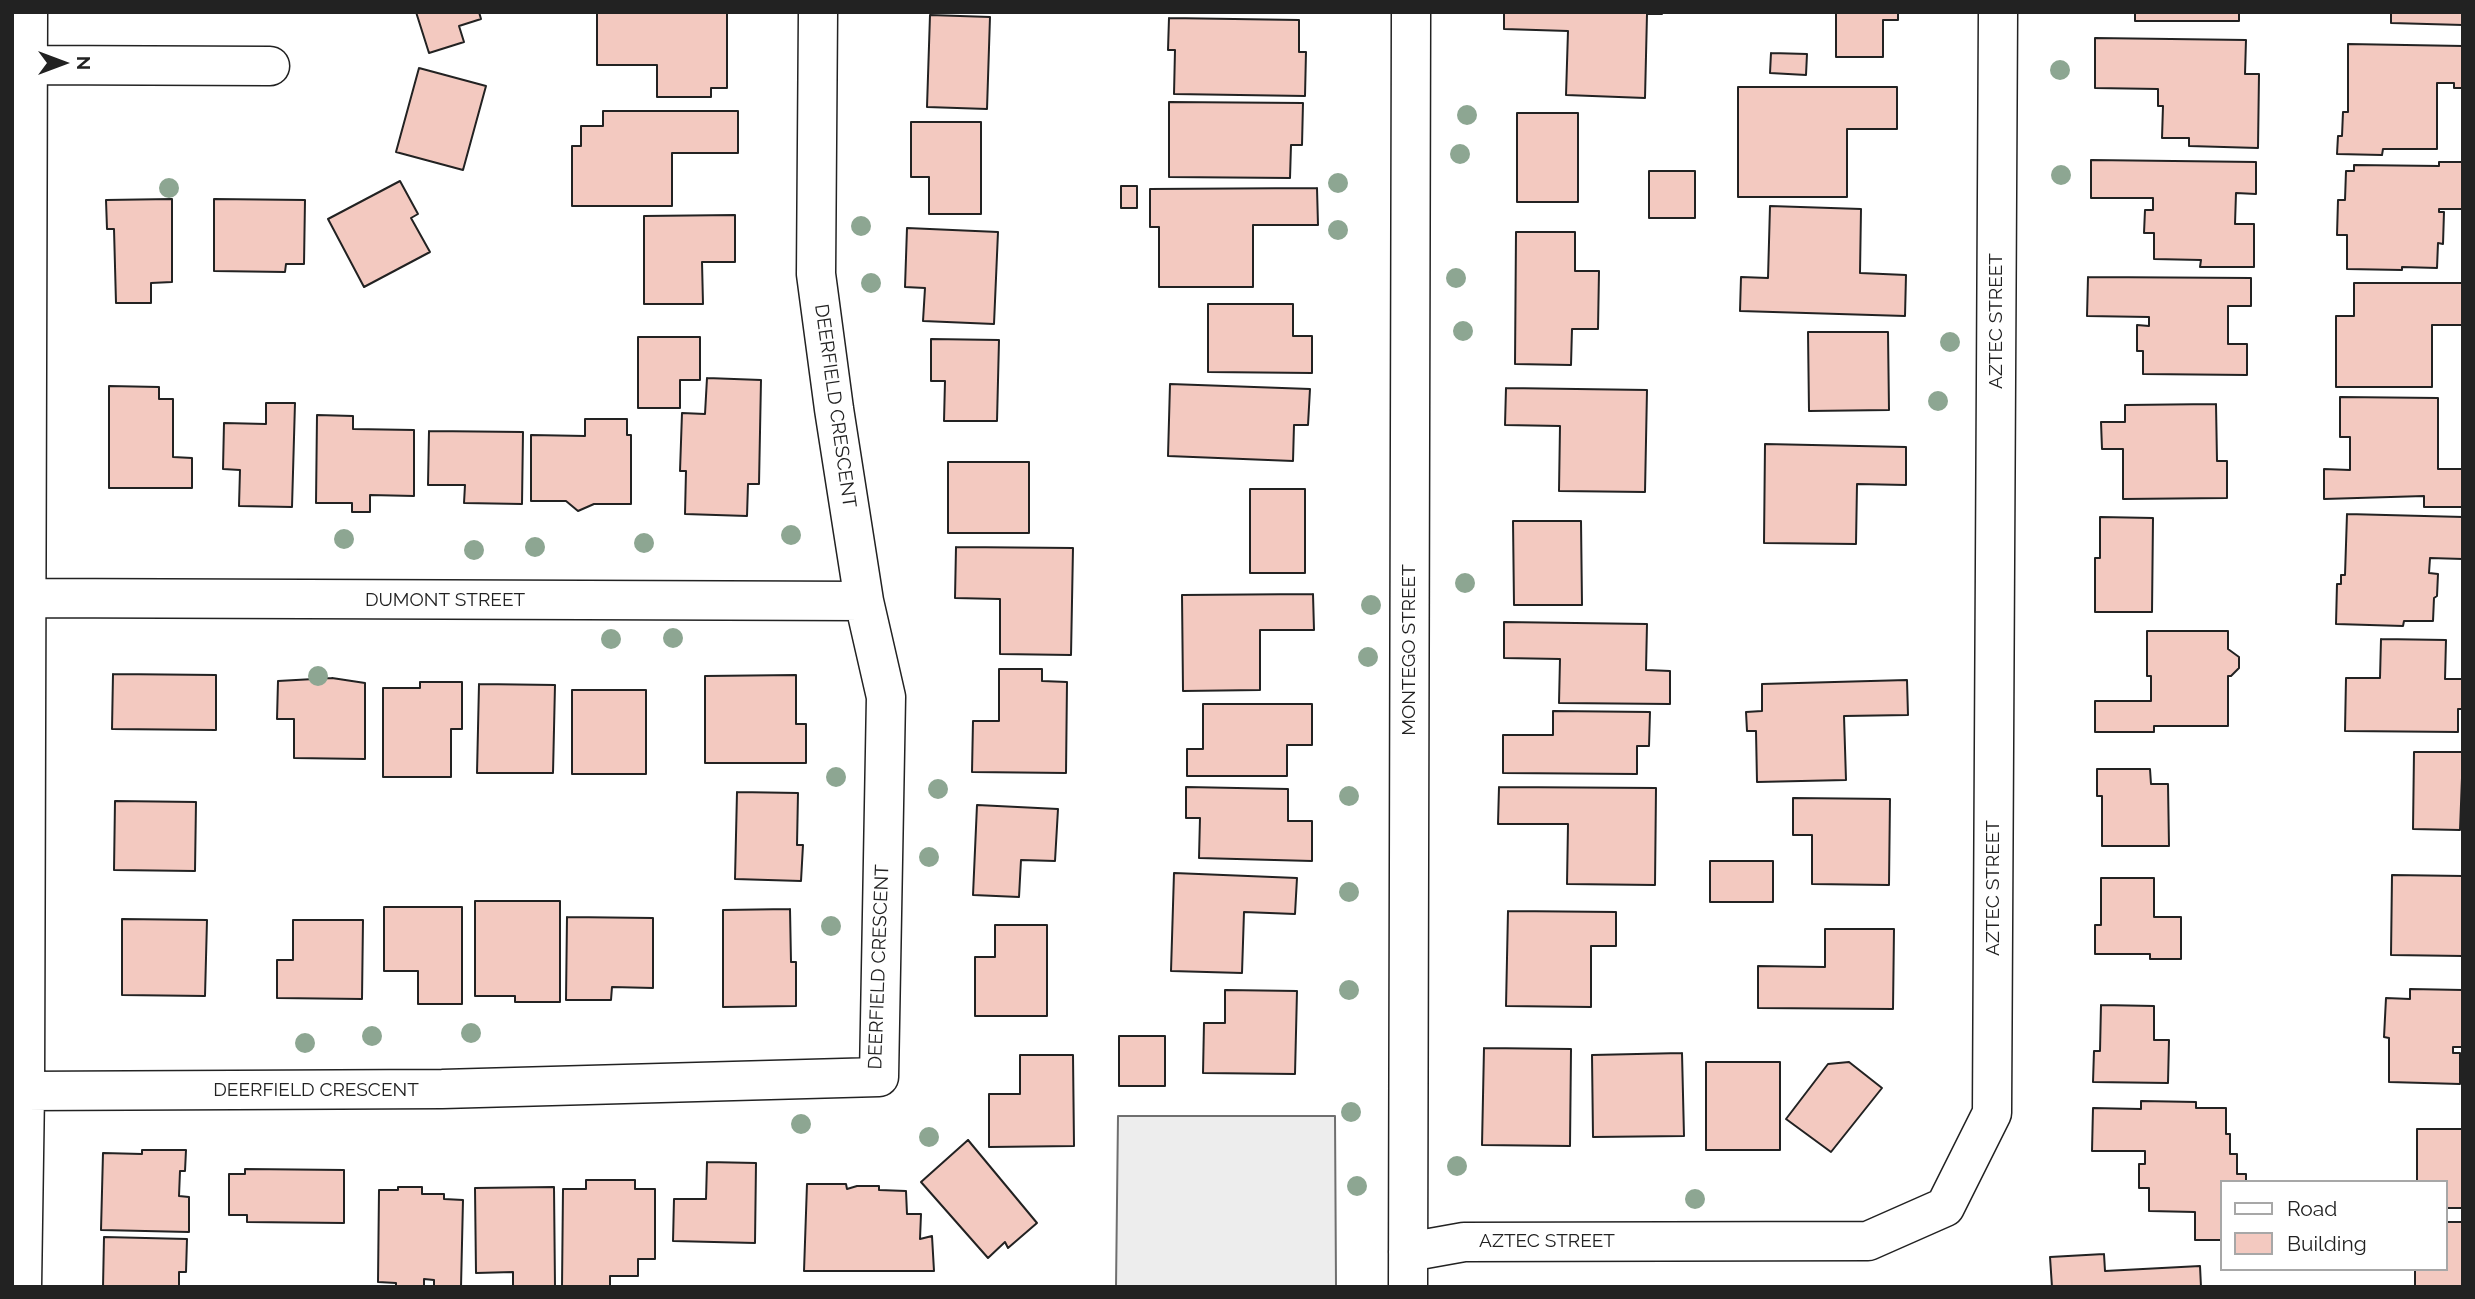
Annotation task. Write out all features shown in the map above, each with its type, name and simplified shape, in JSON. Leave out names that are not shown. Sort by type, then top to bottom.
[{"type":"street","points":[[22,1287],[28,12]]},
{"type":"street","name":"DEERFIELD CRESCENT","points":[[25,1091],[442,1089],[879,1077],[886,697],[864,601],[816,274],[817,12]]},
{"type":"street","name":"MONTEGO STREET","points":[[1408,1269],[1411,12]]},
{"type":"street","name":"AZTEC STREET","points":[[1408,1269],[1464,1242],[1868,1241],[1945,1207],[1992,1113],[1998,12]]},
{"type":"street","points":[[27,65],[270,66]]},
{"type":"street","name":"DUMONT STREET","points":[[25,598],[864,601]]},
{"type":"shaded area","points":[[1118,1116],[1335,1116],[1336,1287],[1116,1287]]},
{"type":"building","points":[[416,12],[479,12],[481,19],[459,26],[464,42],[429,53]]},
{"type":"building","points":[[597,12],[727,12],[727,88],[711,88],[711,97],[657,97],[657,65],[597,65]]},
{"type":"building","points":[[1504,12],[1662,12],[1647,14],[1645,98],[1566,95],[1568,31],[1504,29]]},
{"type":"building","points":[[1836,12],[1898,12],[1898,20],[1883,20],[1883,57],[1836,57]]},
{"type":"building","points":[[2135,12],[2239,12],[2239,21],[2135,21]]},
{"type":"building","points":[[2391,12],[2463,12],[2463,25],[2391,23]]},
{"type":"building","points":[[930,15],[990,17],[987,109],[927,107]]},
{"type":"building","points":[[1169,18],[1299,20],[1299,52],[1306,52],[1305,96],[1174,94],[1175,50],[1168,50]]},
{"type":"building","points":[[2095,38],[2246,40],[2245,74],[2259,74],[2258,148],[2189,146],[2189,138],[2162,138],[2163,106],[2158,106],[2158,89],[2095,88]]},
{"type":"building","points":[[2348,44],[2463,46],[2463,88],[2454,88],[2454,83],[2437,83],[2437,149],[2383,149],[2382,155],[2337,154],[2338,136],[2342,136],[2343,112],[2348,112]]},
{"type":"building","points":[[1771,53],[1807,54],[1806,75],[1770,73]]},
{"type":"building","points":[[419,68],[486,86],[463,170],[396,152]]},
{"type":"building","points":[[1738,87],[1897,87],[1897,129],[1847,129],[1847,197],[1738,197]]},
{"type":"building","points":[[1169,102],[1303,103],[1302,145],[1291,145],[1290,178],[1169,177]]},
{"type":"building","points":[[603,111],[738,111],[738,153],[672,153],[672,206],[572,206],[572,146],[581,146],[581,126],[603,126]]},
{"type":"building","points":[[1517,113],[1578,113],[1578,202],[1517,202]]},
{"type":"building","points":[[911,122],[981,122],[981,214],[929,214],[929,177],[911,177]]},
{"type":"building","points":[[2091,160],[2256,162],[2256,194],[2236,193],[2235,224],[2254,224],[2254,267],[2200,267],[2201,260],[2154,259],[2154,233],[2144,233],[2145,210],[2153,210],[2153,198],[2091,198]]},
{"type":"building","points":[[2439,162],[2463,162],[2463,209],[2439,209],[2439,212],[2444,212],[2443,244],[2438,243],[2437,268],[2347,269],[2347,235],[2337,235],[2338,200],[2345,200],[2346,171],[2354,171],[2354,165],[2439,166]]},
{"type":"building","points":[[1649,171],[1695,171],[1695,218],[1649,218]]},
{"type":"building","points":[[400,181],[418,214],[411,218],[430,252],[364,287],[328,219]]},
{"type":"building","points":[[1121,186],[1137,186],[1137,208],[1121,208]]},
{"type":"building","points":[[1317,188],[1318,225],[1253,225],[1253,287],[1159,287],[1159,227],[1150,227],[1150,189]]},
{"type":"building","points":[[172,199],[172,282],[151,283],[151,303],[116,303],[114,229],[107,229],[106,200]]},
{"type":"building","points":[[214,199],[305,200],[304,264],[286,264],[285,272],[214,271]]},
{"type":"building","points":[[1770,206],[1861,209],[1860,273],[1906,275],[1905,316],[1740,311],[1741,277],[1768,278]]},
{"type":"building","points":[[735,215],[735,262],[702,262],[703,304],[644,304],[644,216]]},
{"type":"building","points":[[907,228],[998,232],[994,324],[923,321],[925,288],[905,287]]},
{"type":"building","points":[[1516,232],[1575,232],[1575,271],[1599,271],[1598,329],[1572,329],[1571,365],[1515,364]]},
{"type":"building","points":[[2088,277],[2251,278],[2251,306],[2228,306],[2228,344],[2247,344],[2247,375],[2143,374],[2143,351],[2137,351],[2137,325],[2149,326],[2149,317],[2087,316]]},
{"type":"building","points":[[2354,283],[2463,283],[2463,325],[2432,325],[2432,387],[2336,387],[2336,316],[2354,316]]},
{"type":"building","points":[[1208,304],[1293,304],[1293,336],[1312,336],[1312,373],[1208,372]]},
{"type":"building","points":[[1808,332],[1888,332],[1889,410],[1809,411]]},
{"type":"building","points":[[638,337],[700,337],[700,380],[680,380],[680,408],[638,408]]},
{"type":"building","points":[[931,339],[999,340],[997,421],[944,421],[945,381],[931,381]]},
{"type":"building","points":[[707,378],[761,380],[759,484],[748,484],[747,516],[685,514],[686,471],[680,471],[682,413],[705,414]]},
{"type":"building","points":[[1170,384],[1310,389],[1308,425],[1294,425],[1293,461],[1168,456]]},
{"type":"building","points":[[109,386],[159,387],[159,399],[173,399],[173,457],[192,458],[192,488],[109,488]]},
{"type":"building","points":[[1506,388],[1647,390],[1645,492],[1559,491],[1560,426],[1505,425]]},
{"type":"building","points":[[2340,397],[2438,398],[2438,469],[2463,469],[2463,507],[2424,507],[2424,496],[2324,499],[2324,469],[2350,470],[2350,437],[2340,437]]},
{"type":"building","points":[[266,403],[295,403],[292,507],[239,506],[240,470],[223,469],[224,423],[266,424]]},
{"type":"building","points":[[2216,404],[2217,461],[2227,461],[2227,498],[2123,499],[2123,449],[2102,449],[2101,422],[2125,422],[2125,405]]},
{"type":"building","points":[[317,415],[353,416],[353,429],[414,430],[414,496],[370,495],[370,512],[352,512],[352,503],[316,503]]},
{"type":"building","points":[[585,419],[627,419],[627,435],[631,435],[631,504],[594,504],[578,511],[566,501],[531,501],[531,435],[585,436]]},
{"type":"building","points":[[429,431],[523,432],[522,504],[464,503],[465,485],[428,485]]},
{"type":"building","points":[[1765,444],[1906,447],[1906,485],[1857,484],[1856,544],[1764,543]]},
{"type":"building","points":[[948,462],[1029,462],[1029,533],[948,533]]},
{"type":"building","points":[[1250,489],[1305,489],[1305,573],[1250,573]]},
{"type":"building","points":[[2347,514],[2463,517],[2463,559],[2430,558],[2429,573],[2438,574],[2433,621],[2404,621],[2403,626],[2336,624],[2337,584],[2341,584],[2341,575],[2345,575]]},
{"type":"building","points":[[2100,517],[2153,518],[2152,612],[2095,612],[2095,558],[2100,558]]},
{"type":"building","points":[[1513,521],[1581,521],[1582,605],[1514,605]]},
{"type":"building","points":[[956,547],[1073,548],[1071,655],[1000,654],[1000,599],[955,598]]},
{"type":"building","points":[[1313,594],[1314,630],[1260,630],[1260,690],[1183,691],[1182,595]]},
{"type":"building","points":[[1504,622],[1647,624],[1646,670],[1670,671],[1670,704],[1559,703],[1560,659],[1504,658]]},
{"type":"building","points":[[2147,631],[2228,631],[2228,649],[2239,657],[2239,668],[2228,676],[2228,726],[2154,726],[2154,732],[2095,732],[2095,701],[2151,701],[2151,676],[2147,676]]},
{"type":"building","points":[[2381,639],[2446,640],[2445,679],[2463,679],[2463,709],[2458,709],[2458,732],[2345,731],[2346,678],[2380,678]]},
{"type":"building","points":[[999,669],[1042,669],[1042,681],[1067,682],[1066,773],[972,772],[973,721],[999,721]]},
{"type":"building","points":[[113,674],[216,675],[216,730],[112,729]]},
{"type":"building","points":[[796,675],[796,724],[806,724],[806,763],[705,763],[705,676]]},
{"type":"building","points":[[332,678],[365,683],[365,759],[294,758],[294,719],[277,719],[278,681]]},
{"type":"building","points":[[1907,680],[1908,715],[1844,716],[1846,780],[1757,782],[1756,731],[1747,731],[1746,712],[1762,711],[1762,684]]},
{"type":"building","points":[[420,682],[462,682],[462,729],[451,729],[451,777],[383,777],[383,688],[420,688]]},
{"type":"building","points":[[479,684],[555,685],[553,773],[477,773]]},
{"type":"building","points":[[572,690],[646,690],[646,774],[572,774]]},
{"type":"building","points":[[1203,704],[1312,704],[1312,745],[1287,745],[1287,776],[1187,776],[1187,749],[1203,749]]},
{"type":"building","points":[[1553,711],[1650,712],[1649,746],[1637,746],[1637,774],[1503,773],[1503,735],[1553,735]]},
{"type":"building","points":[[2414,752],[2463,752],[2460,830],[2413,829]]},
{"type":"building","points":[[2097,769],[2150,769],[2151,784],[2168,784],[2169,846],[2102,846],[2102,796],[2097,796]]},
{"type":"building","points":[[1186,787],[1288,789],[1288,821],[1312,821],[1312,861],[1199,858],[1200,818],[1186,818]]},
{"type":"building","points":[[1499,787],[1656,788],[1655,885],[1567,884],[1568,824],[1498,824]]},
{"type":"building","points":[[737,792],[798,793],[797,845],[803,845],[801,881],[735,879]]},
{"type":"building","points":[[1793,798],[1890,799],[1889,885],[1812,884],[1812,835],[1793,835]]},
{"type":"building","points":[[115,801],[196,802],[195,871],[114,870]]},
{"type":"building","points":[[977,805],[1058,809],[1055,861],[1021,860],[1019,897],[973,895]]},
{"type":"building","points":[[1710,861],[1773,861],[1773,902],[1710,902]]},
{"type":"building","points":[[1174,873],[1297,878],[1295,914],[1244,912],[1242,973],[1171,971]]},
{"type":"building","points":[[2392,875],[2463,876],[2463,956],[2391,955]]},
{"type":"building","points":[[2101,878],[2154,878],[2154,917],[2181,917],[2181,959],[2150,959],[2150,954],[2095,954],[2095,925],[2101,925]]},
{"type":"building","points":[[475,901],[560,901],[560,1002],[515,1002],[515,996],[475,996]]},
{"type":"building","points":[[384,907],[462,907],[462,1004],[418,1004],[418,971],[384,971]]},
{"type":"building","points":[[790,909],[791,962],[796,962],[796,1006],[723,1007],[723,910]]},
{"type":"building","points":[[1508,911],[1616,912],[1616,946],[1591,946],[1591,1007],[1506,1006]]},
{"type":"building","points":[[567,917],[653,918],[653,988],[612,987],[611,1000],[566,1000]]},
{"type":"building","points":[[122,919],[207,920],[205,996],[122,995]]},
{"type":"building","points":[[293,920],[363,920],[362,999],[277,998],[277,960],[293,960]]},
{"type":"building","points":[[995,925],[1047,925],[1047,1016],[975,1016],[975,957],[995,957]]},
{"type":"building","points":[[1825,929],[1894,929],[1893,1009],[1758,1008],[1758,966],[1825,967]]},
{"type":"building","points":[[2410,989],[2463,990],[2463,1047],[2453,1047],[2453,1053],[2460,1053],[2460,1084],[2389,1082],[2389,1038],[2384,1037],[2386,998],[2410,999]]},
{"type":"building","points":[[1225,990],[1297,991],[1295,1074],[1203,1073],[1204,1023],[1225,1023]]},
{"type":"building","points":[[2101,1005],[2154,1006],[2154,1040],[2169,1040],[2168,1083],[2093,1082],[2094,1051],[2100,1051]]},
{"type":"building","points":[[1119,1036],[1165,1036],[1165,1086],[1119,1086]]},
{"type":"building","points":[[1484,1048],[1571,1049],[1570,1146],[1482,1145]]},
{"type":"building","points":[[1682,1053],[1684,1136],[1593,1137],[1592,1055]]},
{"type":"building","points":[[1020,1055],[1073,1055],[1074,1146],[989,1147],[989,1094],[1020,1094]]},
{"type":"building","points":[[1706,1062],[1780,1062],[1780,1150],[1706,1150]]},
{"type":"building","points":[[1849,1062],[1882,1088],[1831,1152],[1786,1119],[1828,1064]]},
{"type":"building","points":[[2141,1101],[2196,1102],[2196,1108],[2226,1108],[2226,1134],[2230,1134],[2230,1154],[2237,1154],[2237,1174],[2246,1174],[2246,1180],[2220,1180],[2220,1240],[2195,1240],[2195,1212],[2149,1211],[2149,1188],[2139,1188],[2139,1164],[2145,1164],[2145,1151],[2092,1151],[2093,1108],[2141,1109]]},
{"type":"building","points":[[2417,1129],[2463,1129],[2463,1208],[2447,1208],[2447,1180],[2417,1180]]},
{"type":"building","points":[[968,1140],[1037,1223],[1008,1248],[1005,1242],[988,1258],[921,1182]]},
{"type":"building","points":[[142,1150],[186,1150],[185,1171],[180,1171],[179,1196],[189,1197],[189,1232],[101,1230],[103,1153],[142,1154]]},
{"type":"building","points":[[707,1162],[756,1163],[755,1243],[673,1241],[674,1199],[706,1199]]},
{"type":"building","points":[[245,1169],[344,1170],[344,1223],[247,1222],[247,1215],[229,1215],[229,1174],[245,1174]]},
{"type":"building","points":[[586,1180],[635,1180],[635,1189],[655,1189],[655,1259],[638,1259],[638,1276],[610,1276],[610,1287],[562,1287],[563,1189],[586,1189]]},
{"type":"building","points":[[807,1184],[846,1184],[847,1189],[879,1186],[879,1190],[906,1191],[907,1214],[921,1214],[920,1239],[932,1236],[934,1271],[804,1271]]},
{"type":"building","points":[[398,1187],[422,1187],[422,1194],[444,1194],[444,1199],[463,1200],[461,1287],[434,1287],[434,1280],[424,1279],[424,1287],[396,1287],[396,1283],[378,1282],[379,1190],[398,1190]]},
{"type":"building","points":[[554,1187],[555,1287],[513,1287],[513,1272],[476,1273],[475,1188]]},
{"type":"building","points":[[2447,1222],[2463,1222],[2463,1287],[2415,1287],[2415,1271],[2447,1271]]},
{"type":"building","points":[[104,1237],[187,1239],[186,1272],[179,1272],[179,1287],[103,1287]]},
{"type":"building","points":[[2104,1254],[2105,1271],[2200,1266],[2201,1287],[2052,1287],[2050,1257]]}]
